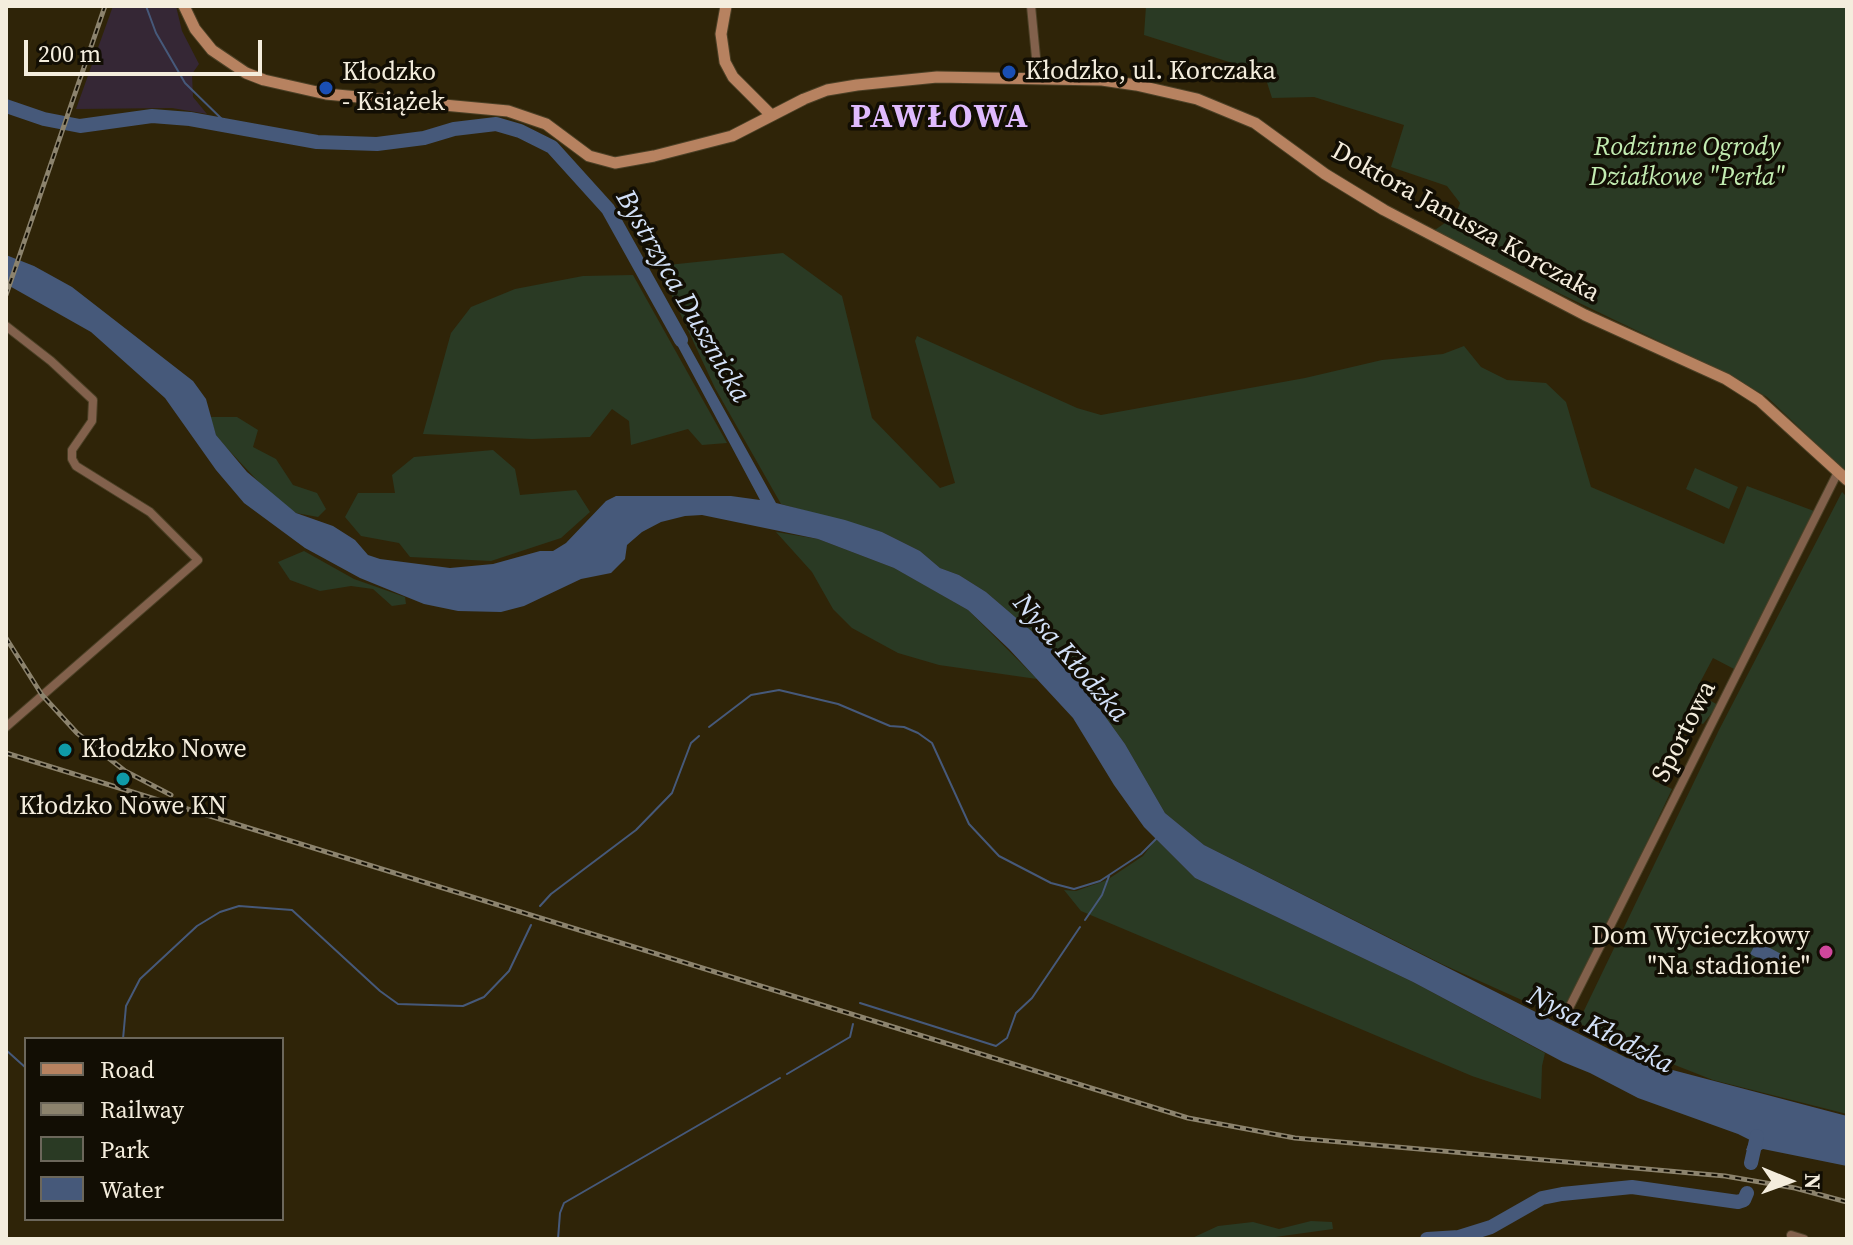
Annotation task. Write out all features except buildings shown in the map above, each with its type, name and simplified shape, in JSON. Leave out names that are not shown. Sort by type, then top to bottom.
[{"type":"street","name":"Doktora Janusza Korczaka","points":[[184,6],[195,29],[212,50],[253,76],[305,91],[470,105],[517,113],[546,124],[589,156],[603,162],[626,162],[732,136],[827,90],[857,85],[937,77],[1102,80],[1197,99],[1255,123],[1325,174],[1384,210],[1585,315],[1726,379],[1759,400],[1842,476]]},
{"type":"street","points":[[726,6],[721,34],[725,62],[733,77],[771,115]]},
{"type":"street","points":[[1031,6],[1038,78]]},
{"type":"street","points":[[6,326],[51,361],[93,400],[92,421],[72,450],[76,466],[150,512],[198,560],[6,727]]},
{"type":"street","name":"Sportowa","points":[[1568,1010],[1842,476]]},
{"type":"street","points":[[1791,1235],[1804,1239]]},
{"type":"shaded area","points":[[113,6],[176,6],[182,31],[199,64],[192,74],[193,97],[207,114],[172,108],[76,109]]},
{"type":"green space","name":"Rodzinne Ogrody Działkowe \"Perła\"","points":[[1146,6],[1847,6],[1847,473],[1767,397],[1729,375],[1432,232],[1455,216],[1460,203],[1447,186],[1391,167],[1404,125],[1314,97],[1272,98],[1264,73],[1144,35]]},
{"type":"green space","points":[[783,253],[842,296],[872,418],[940,488],[955,483],[915,341],[917,336],[1077,408],[1101,415],[1305,378],[1382,360],[1443,354],[1464,346],[1481,367],[1507,380],[1546,383],[1566,402],[1591,487],[1724,544],[1747,486],[1814,511],[1736,670],[1713,658],[1695,692],[1718,705],[1703,724],[1686,717],[1655,781],[1672,789],[1564,1019],[1444,965],[1204,845],[1165,813],[1125,744],[1063,658],[986,592],[959,575],[940,568],[920,551],[882,532],[781,504],[715,388],[658,266]]},
{"type":"green space","points":[[633,275],[727,443],[702,445],[688,429],[631,445],[629,421],[612,409],[590,437],[532,439],[423,434],[451,333],[471,307],[515,289],[583,276]]},
{"type":"green space","points":[[210,417],[237,417],[258,430],[253,447],[276,459],[293,485],[317,493],[326,509],[318,517],[296,513],[269,493],[216,435]]},
{"type":"green space","points":[[493,450],[515,469],[520,495],[576,490],[590,512],[561,538],[491,561],[410,557],[399,543],[361,536],[345,517],[358,493],[395,493],[392,475],[414,457]]},
{"type":"green space","points":[[1695,468],[1738,487],[1729,509],[1686,489]]},
{"type":"green space","points":[[1842,492],[1847,497],[1847,1114],[1713,1080],[1578,1023],[1719,730]]},
{"type":"green space","points":[[776,532],[818,539],[894,568],[919,582],[968,610],[1037,679],[939,665],[898,653],[852,628],[833,609],[812,572]]},
{"type":"green space","points":[[304,551],[354,579],[405,597],[406,604],[392,606],[373,589],[351,586],[320,591],[290,580],[278,562]]},
{"type":"green space","points":[[1156,839],[1195,878],[1413,982],[1545,1053],[1541,1099],[1472,1076],[1081,911],[1064,890],[1076,891],[1107,880],[1143,856]]},
{"type":"green space","points":[[1311,1221],[1332,1222],[1333,1229],[1261,1239],[1190,1239],[1218,1226],[1253,1222],[1279,1229]]},
{"type":"water","points":[[6,255],[72,287],[193,381],[206,399],[216,435],[247,472],[296,513],[333,526],[355,540],[368,555],[450,568],[493,564],[540,551],[553,551],[566,543],[606,501],[616,496],[731,496],[760,500],[666,324],[679,328],[776,503],[882,532],[920,551],[940,568],[959,575],[986,592],[1063,658],[1125,744],[1165,813],[1204,845],[1627,1058],[1847,1116],[1847,1166],[1763,1149],[1756,1153],[1746,1150],[1750,1140],[1738,1134],[1638,1098],[1413,982],[1195,878],[1144,827],[1073,718],[1009,649],[968,610],[894,568],[818,539],[702,515],[661,522],[642,532],[627,545],[625,559],[611,573],[581,579],[524,606],[501,612],[458,611],[424,604],[360,578],[305,548],[244,503],[216,470],[165,398],[91,332],[6,284]]},
{"type":"water","points":[[1757,941],[1783,955],[1777,968],[1750,954]]},
{"type":"waterway","name":"Bystrzyca Dusznicka","points":[[146,6],[156,33],[185,83],[230,127]]},
{"type":"waterway","name":"Bystrzyca Dusznicka","points":[[6,106],[44,119],[80,126],[152,116],[190,119],[317,142],[377,144],[496,124],[520,131],[552,147],[608,209],[681,340]]},
{"type":"waterway","points":[[709,727],[751,695],[779,690],[838,704],[890,726],[904,727],[918,733],[932,743],[969,824],[999,856],[1051,883],[1074,889],[1100,881],[1141,854],[1157,838]]},
{"type":"waterway","points":[[540,906],[551,894],[636,830],[672,793],[691,743],[699,736]]},
{"type":"waterway","points":[[1085,920],[1102,895],[1109,876]]},
{"type":"waterway","points":[[123,1037],[126,1006],[140,979],[197,926],[220,912],[239,906],[292,910],[398,1004],[463,1006],[484,997],[509,971],[531,925]]},
{"type":"waterway","points":[[860,1003],[996,1046],[1007,1038],[1016,1013],[1032,998],[1080,927]]},
{"type":"waterway","points":[[787,1074],[850,1037],[853,1024]]},
{"type":"waterway","points":[[6,1050],[24,1066]]},
{"type":"waterway","points":[[558,1239],[564,1203],[780,1078]]},
{"type":"waterway","points":[[1751,1163],[1757,1136]]},
{"type":"waterway","points":[[1427,1239],[1459,1237],[1491,1227],[1542,1198],[1562,1194],[1632,1187],[1738,1202],[1744,1200],[1747,1193]]},
{"type":"railway","points":[[6,295],[105,6]]},
{"type":"railway","points":[[6,638],[42,695],[77,733],[125,771],[171,795]]},
{"type":"railway","points":[[6,753],[1188,1118],[1295,1138],[1725,1176],[1795,1188],[1847,1202]]},
{"type":"place","name":"Kłodzko, ul. Korczaka","points":[[1009,72]]},
{"type":"place","name":"Kłodzko - Książek","points":[[326,88]]},
{"type":"place","name":"Kłodzko Nowe","points":[[65,750]]},
{"type":"place","name":"Kłodzko Nowe KN","points":[[123,779]]},
{"type":"place","name":"Dom Wycieczkowy \"Na stadionie\"","points":[[1826,952]]},
{"type":"district","name":"PAWŁOWA","points":[[940,118]]},
{"type":"water label","name":"Nysa Kłodzka","points":[[1070,659]]},
{"type":"water label","name":"Nysa Kłodzka","points":[[1600,1031]]}]
